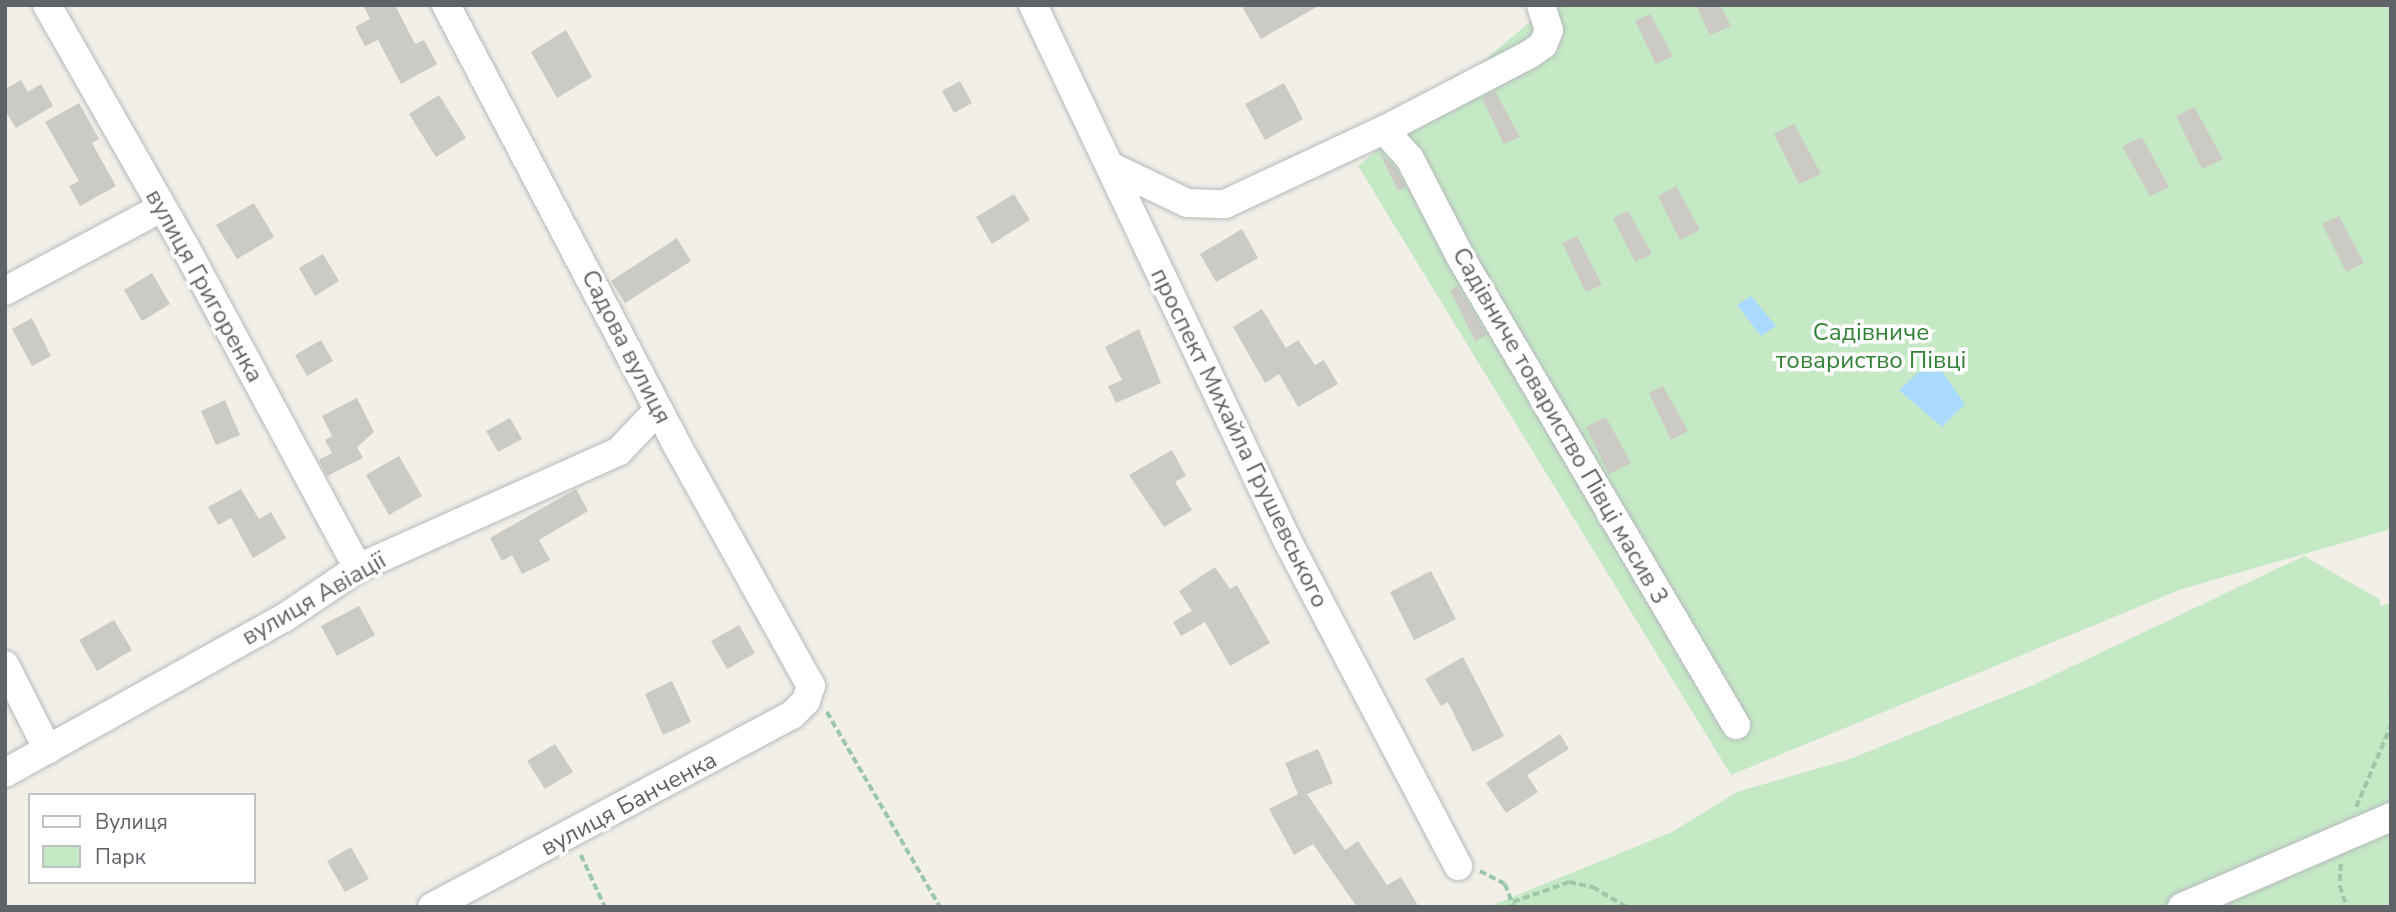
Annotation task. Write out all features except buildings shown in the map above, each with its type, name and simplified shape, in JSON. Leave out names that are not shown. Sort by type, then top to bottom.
[{"type":"street","name":"вулиця Григоренка","points":[[47,5],[358,568]]},
{"type":"street","name":"Садова вулиця","points":[[446,5],[658,410],[811,686]]},
{"type":"street","name":"проспект Михайла Грушевського","points":[[1033,5],[1288,542],[1458,866]]},
{"type":"street","points":[[1112,167],[1187,203],[1225,204],[1384,130],[1543,45],[1549,30],[1541,5]]},
{"type":"street","name":"Садівниче товариство Півці масив 3","points":[[1384,130],[1410,159],[1461,258],[1735,725]]},
{"type":"street","points":[[5,291],[161,208]]},
{"type":"street","name":"вулиця Авіації","points":[[5,773],[284,618],[358,568],[619,451],[658,410]]},
{"type":"street","points":[[5,665],[48,750]]},
{"type":"street","name":"вулиця Банченка","points":[[432,907],[572,836],[792,715],[806,701],[811,686]]},
{"type":"street","points":[[2182,907],[2391,817]]},
{"type":"path","points":[[2391,685],[2391,710]]},
{"type":"path","points":[[811,686],[940,907]]},
{"type":"path","points":[[2347,907],[2340,886],[2342,837],[2391,725]]},
{"type":"path","points":[[572,836],[605,907]]},
{"type":"path","points":[[1458,866],[1476,869],[1505,884],[1514,904],[1569,882],[1593,887],[1626,907]]},
{"type":"green space","name":"Садівниче товариство Півці","points":[[1550,5],[2391,5],[2391,529],[2182,589],[1731,775],[1358,166]]},
{"type":"green space","points":[[2304,556],[2379,599],[2381,606],[2391,603],[2391,907],[1488,907],[1672,832],[1737,792],[1850,759],[2031,686]]},
{"type":"water","points":[[1751,296],[1776,326],[1761,336],[1737,305]]},
{"type":"water","points":[[1933,359],[1965,404],[1942,427],[1899,390]]}]
